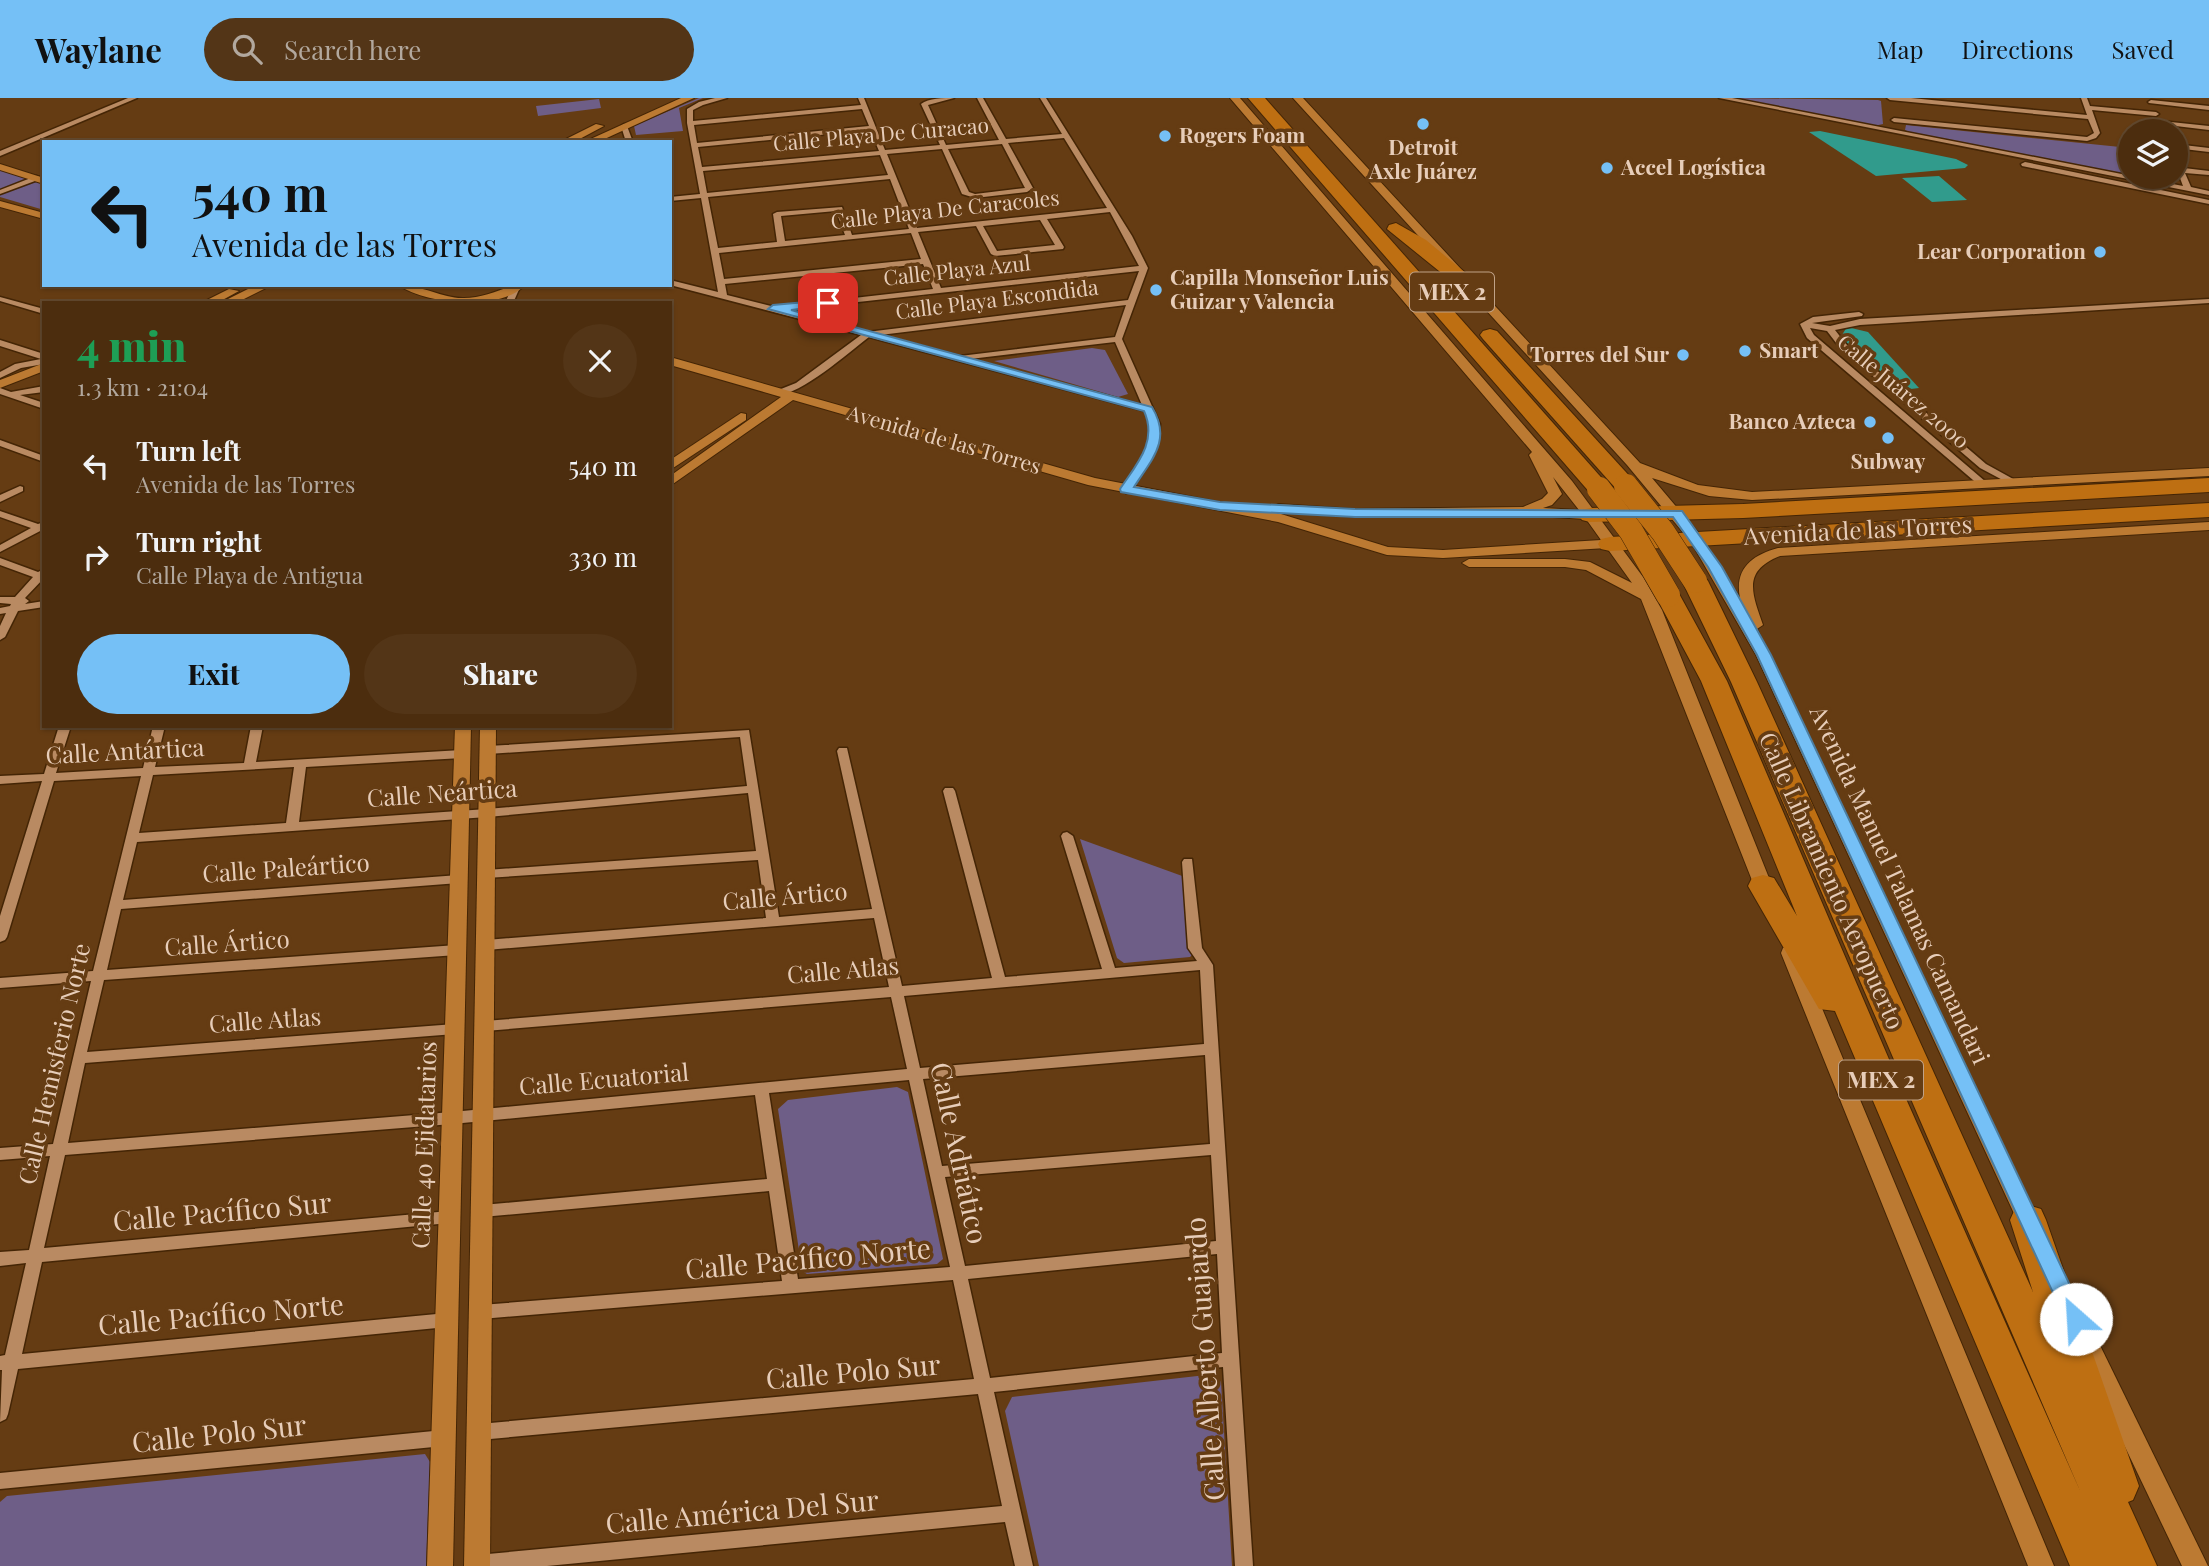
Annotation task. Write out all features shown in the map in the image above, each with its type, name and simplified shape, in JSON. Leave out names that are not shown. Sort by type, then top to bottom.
[{"type":"highway","points":[[1246,98],[1279,124]]},
{"type":"highway","name":"MEX 2","points":[[1256,98],[1599,489],[1631,531],[1682,585]]},
{"type":"highway","name":"MEX 2","points":[[1280,98],[1396,229],[1629,474],[1664,532],[1682,585]]},
{"type":"highway","points":[[1396,229],[1419,244],[1472,288]]},
{"type":"highway","points":[[1377,236],[1430,322]]},
{"type":"highway","name":"Avenida de las Torres","points":[[1590,515],[1743,511],[1981,491],[2209,485]]},
{"type":"highway","name":"Avenida de las Torres","points":[[1609,544],[2209,509]]},
{"type":"highway","points":[[1743,511],[1734,517],[1732,523],[1746,537]]},
{"type":"highway","points":[[2125,514],[2209,525]]},
{"type":"highway","points":[[1849,546],[2000,523]]},
{"type":"highway","name":"Calle Libramiento Aeropuerto","points":[[1682,585],[1714,681],[1886,1092],[2092,1566]]},
{"type":"highway","name":"Calle Libramiento Aeropuerto","points":[[1682,585],[1744,682],[2135,1566]]},
{"type":"highway","points":[[1763,886],[1886,1092]]},
{"type":"highway","points":[[2028,1220],[2145,1566]]},
{"type":"main road","points":[[569,140],[663,98]]},
{"type":"main road","points":[[593,140],[689,98]]},
{"type":"main road","name":"Avenida Manuel Talamas Camandari","points":[[1235,98],[1530,439],[1638,579],[1682,585],[1764,655],[2028,1220],[2195,1566]]},
{"type":"main road","name":"Avenida Manuel Talamas Camandari","points":[[1298,98],[1472,288],[1629,474],[1651,484],[1696,540],[1682,585],[1763,886],[2041,1566]]},
{"type":"main road","points":[[0,167],[41,179]]},
{"type":"main road","points":[[0,204],[42,215]]},
{"type":"main road","points":[[211,301],[242,287]]},
{"type":"main road","points":[[230,301],[261,287]]},
{"type":"main road","points":[[411,287],[457,301]]},
{"type":"main road","points":[[474,301],[498,296],[515,287]]},
{"type":"main road","name":"Avenida de las Torres","points":[[672,362],[790,392],[1126,489],[1300,522],[1373,547],[1407,553],[1609,544]]},
{"type":"main road","points":[[0,384],[42,368]]},
{"type":"main road","points":[[0,391],[42,375]]},
{"type":"main road","points":[[672,465],[790,392]]},
{"type":"main road","points":[[672,480],[790,392]]},
{"type":"main road","points":[[1521,511],[1547,502],[1555,494],[1543,474],[1530,439]]},
{"type":"main road","name":"Avenida de las Torres","points":[[1629,474],[1730,496],[1981,491],[2012,482],[2209,472]]},
{"type":"main road","points":[[1567,484],[1591,497],[1604,499],[1627,494],[1651,484]]},
{"type":"main road","name":"Avenida de las Torres","points":[[1220,506],[1406,514],[1521,511],[1590,515]]},
{"type":"main road","name":"Avenida de las Torres","points":[[1764,655],[1744,585],[1748,569],[1756,561],[1778,552],[2209,525]]},
{"type":"main road","points":[[1407,553],[1424,560],[1447,563],[1565,563],[1591,566],[1682,585],[1694,563],[1651,564],[1643,568],[1638,579]]},
{"type":"main road","name":"Calle 40 Ejidatarios","points":[[440,1566],[463,728]]},
{"type":"main road","points":[[477,1565],[488,728]]},
{"type":"street","points":[[0,154],[134,98]]},
{"type":"street","points":[[723,295],[690,123],[691,107],[724,98]]},
{"type":"street","points":[[951,98],[924,102],[967,195],[1027,190],[1029,188],[980,98]]},
{"type":"street","points":[[1043,98],[1112,210],[1144,268],[1118,339],[1156,424],[1153,449],[1126,489]]},
{"type":"street","points":[[1722,98],[2118,175]]},
{"type":"street","points":[[1892,131],[1894,120],[1891,98],[2091,117]]},
{"type":"street","points":[[1894,120],[2087,139],[2096,135],[2084,98]]},
{"type":"street","points":[[2150,100],[2209,108]]},
{"type":"street","points":[[2150,100],[2159,119]]},
{"type":"street","points":[[690,123],[863,102],[938,291]]},
{"type":"street","points":[[2089,108],[2156,114]]},
{"type":"street","points":[[624,126],[628,140]]},
{"type":"street","points":[[2188,126],[2209,128]]},
{"type":"street","points":[[694,145],[873,128]]},
{"type":"street","name":"Calle Playa De Curacao","points":[[700,169],[1066,136]]},
{"type":"street","points":[[2188,148],[2209,150]]},
{"type":"street","points":[[2014,155],[2034,167],[2209,202]]},
{"type":"street","points":[[2188,171],[2209,173]]},
{"type":"street","points":[[672,199],[893,177]]},
{"type":"street","points":[[0,192],[41,179]]},
{"type":"street","points":[[2188,189],[2209,193]]},
{"type":"street","points":[[781,244],[777,214],[837,208],[849,237]]},
{"type":"street","name":"Calle Playa De Caracoles","points":[[715,251],[1112,210]]},
{"type":"street","points":[[978,224],[995,254],[1060,247],[1042,217]]},
{"type":"street","points":[[721,282],[927,261]]},
{"type":"street","name":"Calle Playa Azul","points":[[773,309],[1144,268]]},
{"type":"street","points":[[672,282],[1148,409]]},
{"type":"street","points":[[1804,324],[1813,319],[1853,315],[2209,293]]},
{"type":"street","points":[[1,300],[16,294]]},
{"type":"street","points":[[1,300],[42,311]]},
{"type":"street","points":[[1804,324],[1830,329],[1860,322],[2209,301]]},
{"type":"street","name":"Calle Playa Escondida","points":[[790,392],[868,334],[1133,302]]},
{"type":"street","name":"Calle Juárez 2000","points":[[1804,324],[1810,336],[1981,491]]},
{"type":"street","name":"Calle Juárez 2000","points":[[1830,329],[1843,346],[1965,451],[1990,471],[2012,482]]},
{"type":"street","points":[[957,358],[1118,339]]},
{"type":"street","points":[[0,343],[42,358]]},
{"type":"street","points":[[0,374],[42,360]]},
{"type":"street","points":[[0,391],[26,392],[42,388]]},
{"type":"street","points":[[0,391],[42,405]]},
{"type":"street","points":[[0,443],[42,459]]},
{"type":"street","points":[[0,499],[20,489]]},
{"type":"street","points":[[0,514],[41,526]]},
{"type":"street","points":[[0,549],[41,526]]},
{"type":"street","points":[[0,561],[41,574],[10,607],[0,637]]},
{"type":"street","points":[[0,600],[10,607],[42,604]]},
{"type":"street","points":[[0,937],[64,728]]},
{"type":"street","name":"Calle Hemisferio Norte","points":[[0,1414],[6,1362],[34,1256],[159,728]]},
{"type":"street","points":[[249,765],[257,728]]},
{"type":"street","points":[[488,750],[745,733],[773,921]]},
{"type":"street","name":"Calle Adriático","points":[[844,751],[1024,1566]]},
{"type":"street","name":"Calle Antártica","points":[[0,780],[462,754]]},
{"type":"street","points":[[292,825],[301,762]]},
{"type":"street","name":"Calle Neártica","points":[[133,838],[487,813],[753,789]]},
{"type":"street","points":[[948,790],[999,981]]},
{"type":"street","points":[[1067,836],[1110,973]]},
{"type":"street","points":[[486,874],[763,855]]},
{"type":"street","name":"Calle Alberto Guajardo","points":[[1188,862],[1195,948],[1206,965],[1244,1566]]},
{"type":"street","name":"Calle Paleártico","points":[[116,905],[458,879]]},
{"type":"street","name":"Calle Ártico","points":[[486,945],[879,913]]},
{"type":"street","name":"Calle Ártico","points":[[0,984],[457,950]]},
{"type":"street","name":"Calle Atlas","points":[[485,1026],[896,989],[1206,965]]},
{"type":"street","name":"Calle Atlas","points":[[79,1058],[455,1029]]},
{"type":"street","name":"Calle Ecuatorial","points":[[0,1154],[452,1118],[1211,1049]]},
{"type":"street","points":[[761,1089],[791,1287]]},
{"type":"street","points":[[937,1172],[1218,1149]]},
{"type":"street","points":[[482,1211],[776,1184]]},
{"type":"street","name":"Calle Pacífico Sur","points":[[0,1259],[450,1217]]},
{"type":"street","name":"Calle Pacífico Norte","points":[[481,1312],[959,1273],[1224,1247]]},
{"type":"street","name":"Calle Pacífico Norte","points":[[6,1362],[447,1320]]},
{"type":"street","name":"Calle Polo Sur","points":[[479,1432],[984,1386],[1231,1359]]},
{"type":"street","name":"Calle Polo Sur","points":[[0,1481],[444,1438]]},
{"type":"street","name":"Calle América Del Sur","points":[[477,1565],[1012,1513]]},
{"type":"shaded area","points":[[703,98],[679,108],[683,131],[636,135],[634,126]]},
{"type":"shaded area","points":[[1733,98],[1878,100],[1881,101],[1883,124],[1874,126]]},
{"type":"shaded area","points":[[599,99],[601,108],[538,116],[536,106]]},
{"type":"shaded area","points":[[1906,125],[2118,147],[2118,173],[1911,133],[1905,130]]},
{"type":"shaded area","points":[[0,168],[42,182],[42,209],[0,197]]},
{"type":"shaded area","points":[[1092,348],[1105,350],[1128,394],[1118,397],[994,361]]},
{"type":"shaded area","points":[[1080,839],[1185,877],[1193,954],[1190,957],[1124,963],[1117,958]]},
{"type":"shaded area","points":[[897,1087],[908,1092],[943,1259],[937,1264],[807,1274],[802,1271],[778,1109],[788,1100]]},
{"type":"shaded area","points":[[1215,1374],[1221,1382],[1232,1566],[1039,1566],[1005,1411],[1012,1397]]},
{"type":"shaded area","points":[[425,1454],[430,1462],[426,1566],[0,1566],[0,1502],[7,1496]]},
{"type":"water","points":[[1820,131],[1956,159],[1968,165],[1965,168],[1876,176],[1809,132]]},
{"type":"water","points":[[1939,176],[1967,200],[1932,202],[1902,178]]},
{"type":"water","points":[[1847,327],[1868,332],[1919,388],[1903,390],[1840,338]]},
{"type":"place","name":"Detroit Axle Juárez","points":[[1423,124]]},
{"type":"place","name":"Rogers Foam","points":[[1165,136]]},
{"type":"place","name":"Accel Logística","points":[[1607,168]]},
{"type":"place","name":"Lear Corporation","points":[[2100,252]]},
{"type":"place","name":"Capilla Monseñor Luis Guizar y Valencia","points":[[1156,290]]},
{"type":"place","name":"Smart","points":[[1745,351]]},
{"type":"place","name":"Torres del Sur","points":[[1683,355]]},
{"type":"place","name":"Banco Azteca","points":[[1870,422]]},
{"type":"place","name":"Subway","points":[[1888,438]]},
{"type":"route","points":[[828,303],[773,309],[1148,409],[1156,424],[1153,449],[1126,489],[1220,506],[1355,513],[1521,511],[1590,515],[1677,514],[1715,567],[1764,655],[2076,1319]]}]
